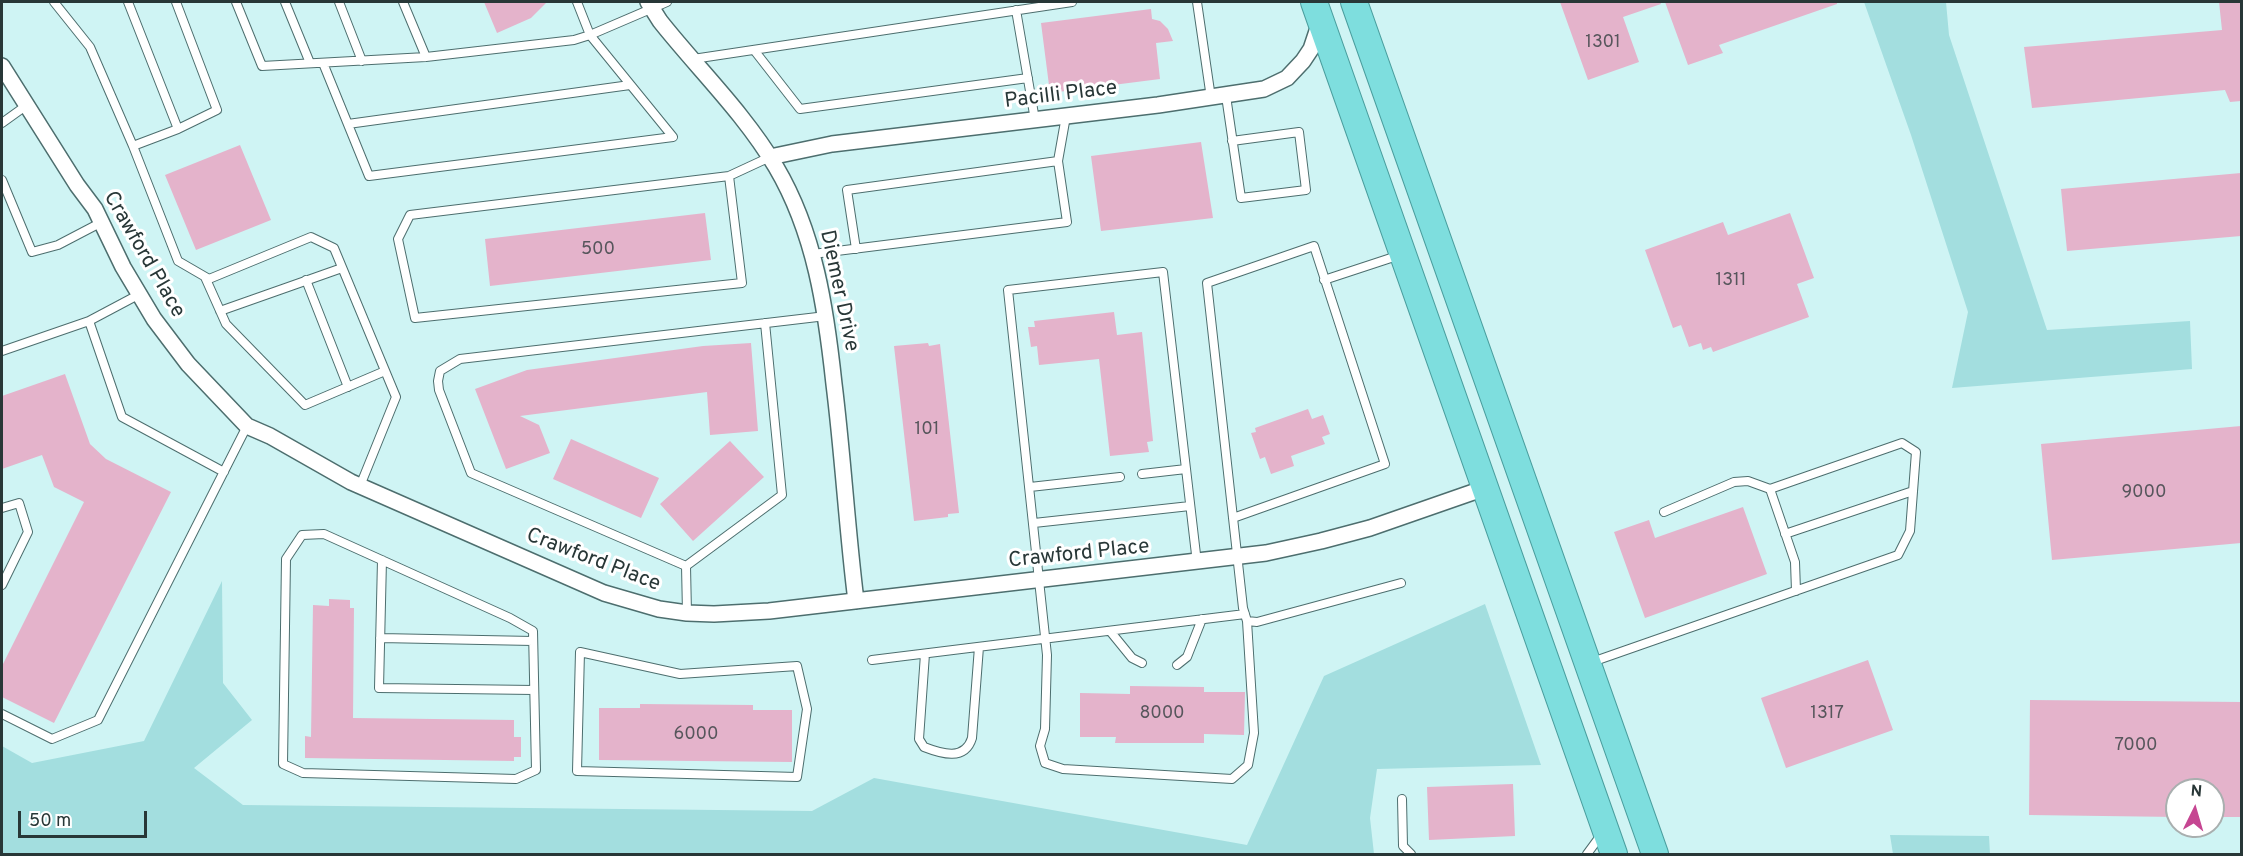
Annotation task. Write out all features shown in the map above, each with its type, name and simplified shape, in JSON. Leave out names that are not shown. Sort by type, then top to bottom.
[{"type":"highway","points":[[1354,2],[1655,855]]},
{"type":"highway","points":[[1317,11],[1614,855]]},
{"type":"street","name":"Diemer Drive","points":[[650,5],[660,21],[745,122],[770,157],[790,192],[801,218],[813,254],[826,316],[856,601]]},
{"type":"street","name":"Pacilli Place","points":[[770,157],[832,144],[1218,97],[1263,89],[1287,78],[1303,61],[1311,49],[1317,11]]},
{"type":"street","name":"Crawford Place","points":[[2,66],[102,222],[138,295],[170,343],[247,426],[270,436],[316,464],[360,486],[604,592],[659,609],[714,614],[769,611],[1237,557],[1321,542],[1412,515],[1485,488]]},
{"type":"lane","points":[[54,2],[90,47],[133,146],[178,261],[209,279],[311,237],[334,248],[396,397],[360,486]]},
{"type":"lane","points":[[128,2],[178,129]]},
{"type":"lane","points":[[133,146],[178,129],[217,110],[176,2]]},
{"type":"lane","points":[[236,2],[262,66],[426,57],[574,40],[590,35],[650,5],[667,2]]},
{"type":"lane","points":[[285,2],[310,63]]},
{"type":"lane","points":[[339,2],[362,60]]},
{"type":"lane","points":[[403,2],[426,57]]},
{"type":"lane","points":[[323,63],[369,176],[673,137],[590,35],[577,2]]},
{"type":"lane","points":[[692,59],[1072,2]]},
{"type":"lane","points":[[1197,2],[1218,97],[1232,141],[1241,198],[1306,190],[1299,132],[1232,141]]},
{"type":"lane","points":[[1016,10],[1035,120]]},
{"type":"lane","points":[[754,50],[800,109],[1028,78]]},
{"type":"lane","points":[[348,124],[630,85]]},
{"type":"lane","points":[[2,123],[27,105]]},
{"type":"lane","points":[[813,254],[1067,222],[1058,160],[1066,116]]},
{"type":"lane","points":[[729,176],[742,283],[415,318],[398,239],[410,215],[729,176],[770,157]]},
{"type":"lane","points":[[856,249],[847,190],[1058,160]]},
{"type":"lane","points":[[2,180],[32,252],[58,245],[102,222]]},
{"type":"lane","points":[[1197,562],[1163,272],[1008,290],[1046,639],[1045,729],[1040,746],[1045,763],[1063,769],[1232,779],[1248,765],[1254,733],[1246,617],[1237,557],[1207,283],[1314,246],[1385,464],[1233,518]]},
{"type":"lane","points":[[1324,280],[1402,254]]},
{"type":"lane","points":[[220,311],[342,268]]},
{"type":"lane","points":[[205,277],[226,324],[305,405],[385,371]]},
{"type":"lane","points":[[306,280],[348,387]]},
{"type":"lane","points":[[2,351],[89,321],[138,295]]},
{"type":"lane","points":[[686,566],[471,473],[439,390],[440,370],[460,359],[826,316]]},
{"type":"lane","points":[[89,321],[122,417],[224,472]]},
{"type":"lane","points":[[686,566],[782,495],[765,323]]},
{"type":"lane","points":[[2,714],[52,739],[99,720],[247,426]]},
{"type":"lane","points":[[1587,664],[1898,555],[1910,531],[1916,452],[1902,443],[1770,489],[1748,481],[1734,482],[1664,512]]},
{"type":"lane","points":[[1142,474],[1186,469]]},
{"type":"lane","points":[[1030,487],[1120,477]]},
{"type":"lane","points":[[1770,489],[1795,562],[1796,591]]},
{"type":"lane","points":[[1785,534],[1913,491]]},
{"type":"lane","points":[[2,508],[19,503],[28,532],[2,585]]},
{"type":"lane","points":[[1034,523],[1190,506]]},
{"type":"lane","points":[[324,534],[510,618],[533,631],[533,641],[536,770],[516,779],[303,773],[283,764],[286,559],[302,535],[324,534]]},
{"type":"lane","points":[[382,560],[379,688],[534,690]]},
{"type":"lane","points":[[686,566],[687,613]]},
{"type":"lane","points":[[872,660],[1202,619],[1246,617],[1257,622],[1401,583]]},
{"type":"lane","points":[[1177,665],[1187,657],[1202,619]]},
{"type":"lane","points":[[1110,631],[1132,658],[1142,663]]},
{"type":"lane","points":[[380,638],[533,641]]},
{"type":"lane","points":[[925,654],[919,739],[924,747],[937,752],[958,754],[966,751],[972,738],[979,647]]},
{"type":"lane","points":[[580,652],[680,674],[798,666],[807,709],[797,777],[577,771],[580,652]]},
{"type":"lane","points":[[1402,799],[1403,846],[1411,855]]},
{"type":"lane","points":[[1587,855],[1605,829]]},
{"type":"shaded area","points":[[1864,2],[1946,2],[1949,35],[2047,330],[2190,321],[2192,369],[1952,388],[1968,312],[1911,135]]},
{"type":"shaded area","points":[[222,581],[223,683],[252,720],[194,768],[243,805],[812,811],[874,778],[1247,845],[1324,676],[1485,604],[1541,765],[1377,769],[1370,818],[1374,854],[2,854],[2,746],[32,763],[144,741]]},
{"type":"shaded area","points":[[1890,835],[1989,836],[1990,854],[1893,854]]},
{"type":"building","points":[[484,2],[547,2],[531,18],[497,33]]},
{"type":"building","points":[[1560,2],[1660,2],[1661,4],[1623,17],[1639,62],[1588,80]]},
{"type":"building","points":[[1665,2],[1837,2],[1837,4],[1719,45],[1723,53],[1688,65]]},
{"type":"building","points":[[2219,2],[2241,2],[2241,101],[2230,102],[2225,90],[2032,108],[2024,47],[2222,30]]},
{"type":"building","points":[[1151,9],[1152,19],[1160,21],[1168,29],[1173,41],[1156,43],[1160,79],[1050,93],[1041,23]]},
{"type":"building","points":[[1201,142],[1213,218],[1101,231],[1091,156]]},
{"type":"building","points":[[240,145],[271,220],[196,250],[165,175]]},
{"type":"building","points":[[2241,173],[2241,236],[2067,251],[2061,189]]},
{"type":"building","points":[[705,213],[711,260],[490,286],[485,239]]},
{"type":"building","points":[[1790,213],[1814,278],[1797,284],[1809,317],[1713,352],[1711,347],[1703,350],[1701,343],[1689,347],[1681,325],[1673,328],[1645,250],[1723,222],[1728,235]]},
{"type":"building","points":[[1114,312],[1117,335],[1142,332],[1153,441],[1147,442],[1149,452],[1110,456],[1099,359],[1039,365],[1037,346],[1031,347],[1028,327],[1035,327],[1034,321]]},
{"type":"building","points":[[751,343],[758,431],[710,435],[707,392],[520,416],[539,425],[550,453],[506,469],[475,389],[527,370],[703,346]]},
{"type":"building","points":[[928,343],[929,346],[940,344],[959,513],[948,514],[948,517],[914,521],[894,346]]},
{"type":"building","points":[[65,374],[90,444],[106,459],[171,492],[54,723],[2,697],[2,666],[84,502],[54,487],[42,455],[2,469],[2,396]]},
{"type":"building","points":[[1308,409],[1312,419],[1323,415],[1330,434],[1322,437],[1325,444],[1291,456],[1294,466],[1271,474],[1265,457],[1260,459],[1251,433],[1256,432],[1255,428]]},
{"type":"building","points":[[2241,426],[2241,543],[2052,560],[2041,444]]},
{"type":"building","points":[[571,439],[659,478],[641,518],[553,479]]},
{"type":"building","points":[[730,441],[764,477],[693,541],[660,504]]},
{"type":"building","points":[[1743,507],[1767,574],[1645,618],[1614,532],[1649,520],[1655,538]]},
{"type":"building","points":[[329,599],[350,600],[350,608],[354,608],[353,718],[514,720],[514,737],[521,737],[521,757],[514,757],[514,761],[305,758],[305,736],[311,737],[313,605],[329,606]]},
{"type":"building","points":[[1868,660],[1893,730],[1786,768],[1761,698]]},
{"type":"building","points":[[1130,686],[1204,687],[1204,692],[1245,692],[1244,735],[1204,734],[1204,743],[1115,743],[1116,737],[1080,737],[1080,693],[1130,694]]},
{"type":"building","points":[[2030,700],[2241,702],[2241,817],[2225,817],[2225,778],[2165,778],[2165,817],[2029,815]]},
{"type":"building","points":[[640,704],[753,705],[753,710],[792,710],[792,762],[599,760],[599,708],[640,708]]},
{"type":"building","points":[[1513,784],[1515,836],[1429,840],[1427,787]]}]
